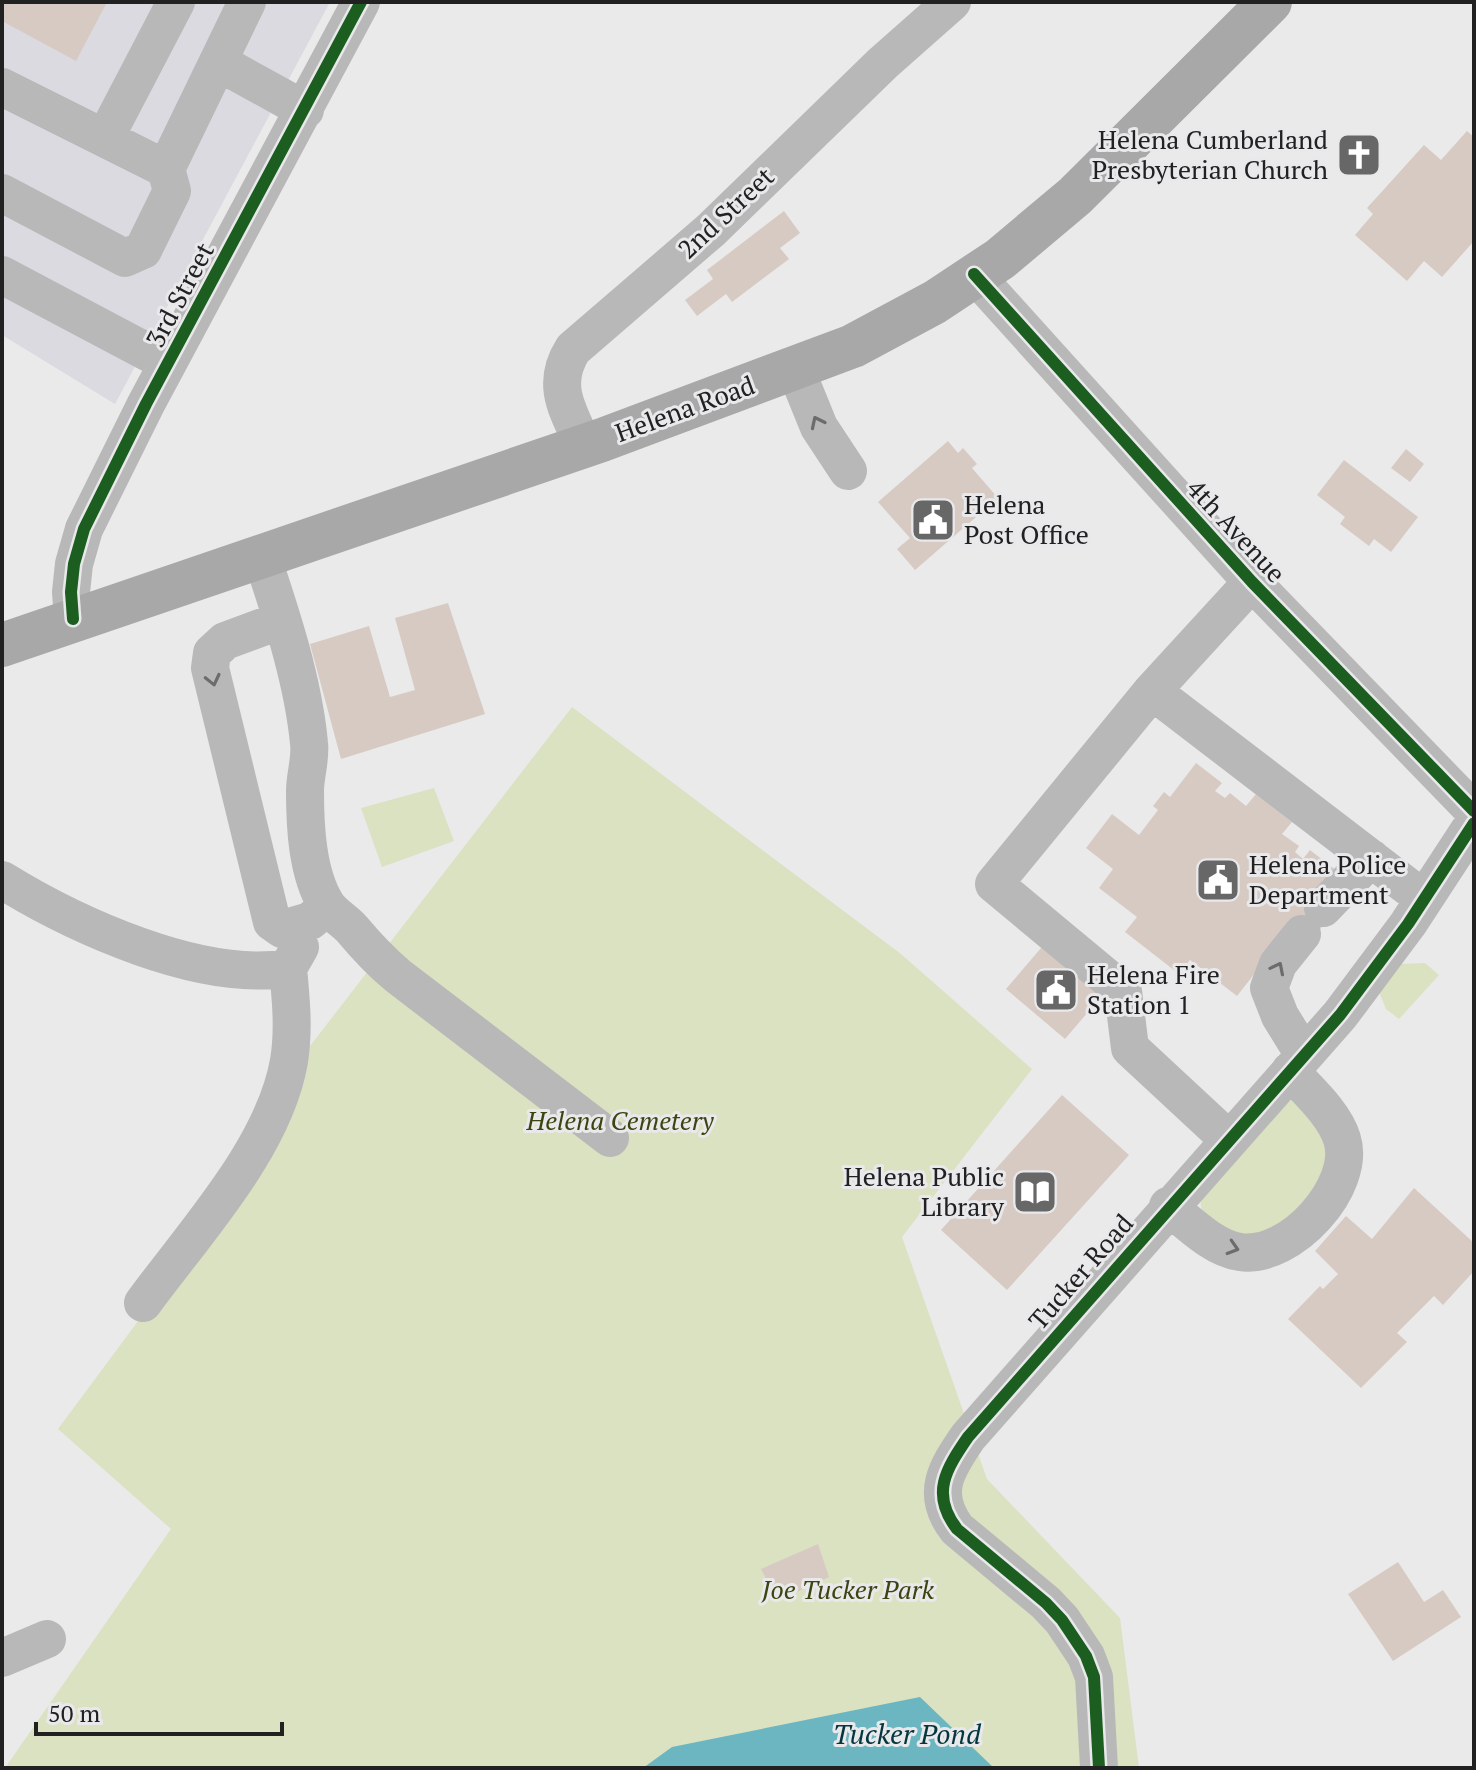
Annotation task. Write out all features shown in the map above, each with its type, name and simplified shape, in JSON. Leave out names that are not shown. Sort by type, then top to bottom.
[{"type":"main road","name":"Helena Road","points":[[2,645],[584,446],[853,346],[892,326],[1000,259],[1075,196],[1270,2]]},
{"type":"street","points":[[105,138],[176,2]]},
{"type":"street","points":[[2,193],[125,258],[143,250],[172,191],[166,169],[247,2]]},
{"type":"street","name":"3rd Street","points":[[73,619],[71,592],[74,564],[84,529],[168,363],[361,2]]},
{"type":"street","name":"2nd Street","points":[[584,446],[561,390],[562,366],[573,349],[711,230],[883,63],[952,2]]},
{"type":"street","points":[[218,62],[305,110]]},
{"type":"street","points":[[2,87],[166,169]]},
{"type":"street","name":"4th Avenue","points":[[974,274],[1252,582],[1474,811]]},
{"type":"street","points":[[2,275],[168,363]]},
{"type":"street","points":[[795,368],[819,427],[848,471]]},
{"type":"street","points":[[143,1303],[235,1179],[282,1089],[292,1033],[288,968],[319,914],[308,840],[305,790],[310,747],[282,620],[261,554]]},
{"type":"street","points":[[1228,1139],[1130,1048],[1123,991],[994,884],[1152,691],[1252,582]]},
{"type":"street","points":[[282,620],[225,641],[212,653],[210,668],[272,922],[282,929],[319,914],[350,927],[369,952],[398,976],[610,1138]]},
{"type":"street","points":[[1152,691],[1424,899]]},
{"type":"street","name":"Tucker Road","points":[[1099,1768],[1094,1677],[1086,1656],[1062,1620],[1046,1603],[957,1529],[945,1514],[944,1484],[948,1466],[968,1437],[1168,1206],[1340,1015],[1424,899],[1474,823]]},
{"type":"street","points":[[1168,1206],[1212,1240],[1240,1252],[1260,1250],[1295,1234],[1317,1215],[1339,1183],[1346,1165],[1342,1137],[1297,1063],[1269,988],[1278,964],[1312,921],[1371,858]]},
{"type":"street","points":[[2,880],[68,917],[141,945],[231,970],[259,973],[288,968]]},
{"type":"street","points":[[2,1658],[47,1639]]},
{"type":"shaded area","points":[[2,2],[330,2],[115,404],[2,335]]},
{"type":"green space","name":"Helena Cemetery","points":[[572,707],[901,954],[1032,1069],[902,1237],[987,1479],[1120,1618],[1139,1768],[5,1768],[171,1529],[58,1429],[273,1139],[310,1046]]},
{"type":"green space","points":[[434,788],[454,841],[382,867],[361,808]]},
{"type":"green space","points":[[1425,963],[1439,975],[1399,1019],[1386,1009],[1378,989],[1398,964]]},
{"type":"green space","points":[[1288,1096],[1328,1122],[1322,1208],[1242,1239],[1202,1213],[1200,1199]]},
{"type":"water","name":"Tucker Pond","points":[[920,1697],[994,1768],[643,1768],[672,1747]]},
{"type":"building","points":[[2,2],[107,2],[76,61],[2,21]]},
{"type":"building","points":[[1467,131],[1474,137],[1474,241],[1442,277],[1424,261],[1407,281],[1355,235],[1373,214],[1367,208],[1424,145],[1441,160]]},
{"type":"building","points":[[784,211],[800,233],[780,248],[789,259],[732,302],[726,294],[697,316],[685,300],[713,279],[707,270]]},
{"type":"building","name":"Helena Post Office","points":[[948,441],[958,453],[963,448],[977,464],[972,468],[998,498],[915,570],[897,549],[910,538],[878,502]]},
{"type":"building","points":[[1406,449],[1424,464],[1410,482],[1391,468]]},
{"type":"building","points":[[1344,460],[1418,517],[1391,552],[1374,539],[1369,546],[1340,524],[1345,517],[1317,495]]},
{"type":"building","points":[[448,603],[485,714],[341,759],[310,644],[369,626],[390,697],[415,690],[395,618]]},
{"type":"building","name":"Helena Police Department","points":[[1196,763],[1222,783],[1215,791],[1225,798],[1230,793],[1246,806],[1256,794],[1292,822],[1282,834],[1299,846],[1295,852],[1303,859],[1310,850],[1337,871],[1331,915],[1311,941],[1292,926],[1237,996],[1190,960],[1179,974],[1125,932],[1137,917],[1099,888],[1113,869],[1086,848],[1112,814],[1139,835],[1158,810],[1153,806],[1164,792],[1170,797]]},
{"type":"building","name":"Helena Fire Station 1","points":[[1047,941],[1106,991],[1065,1039],[1006,989]]},
{"type":"building","name":"Helena Public Library","points":[[1062,1095],[1129,1155],[1007,1290],[941,1230]]},
{"type":"building","points":[[1414,1188],[1474,1243],[1474,1271],[1443,1305],[1434,1296],[1397,1333],[1407,1342],[1361,1388],[1288,1319],[1320,1286],[1323,1289],[1338,1274],[1315,1251],[1346,1216],[1372,1239]]},
{"type":"building","points":[[818,1544],[829,1577],[778,1601],[761,1569]]},
{"type":"building","points":[[1398,1562],[1424,1602],[1443,1590],[1461,1617],[1393,1661],[1348,1594]]},
{"type":"cycle path","points":[[73,619],[71,592],[74,564],[84,529],[146,404],[361,2]]},
{"type":"cycle path","points":[[974,274],[1252,582],[1474,811]]},
{"type":"cycle path","points":[[1099,1768],[1094,1677],[1086,1656],[1062,1620],[1046,1603],[957,1529],[944,1504],[944,1482],[948,1471],[968,1437],[1340,1015],[1408,924],[1474,823]]},
{"type":"place","name":"Helena Cumberland Presbyterian Church","points":[[1359,155]]},
{"type":"place","name":"Helena Post Office","points":[[933,520]]},
{"type":"place","name":"Helena Police Department","points":[[1218,880]]},
{"type":"place","name":"Helena Fire Station 1","points":[[1056,990]]},
{"type":"place","name":"Helena Public Library","points":[[1035,1192]]},
{"type":"park label","name":"Joe Tucker Park","points":[[848,1590]]}]
